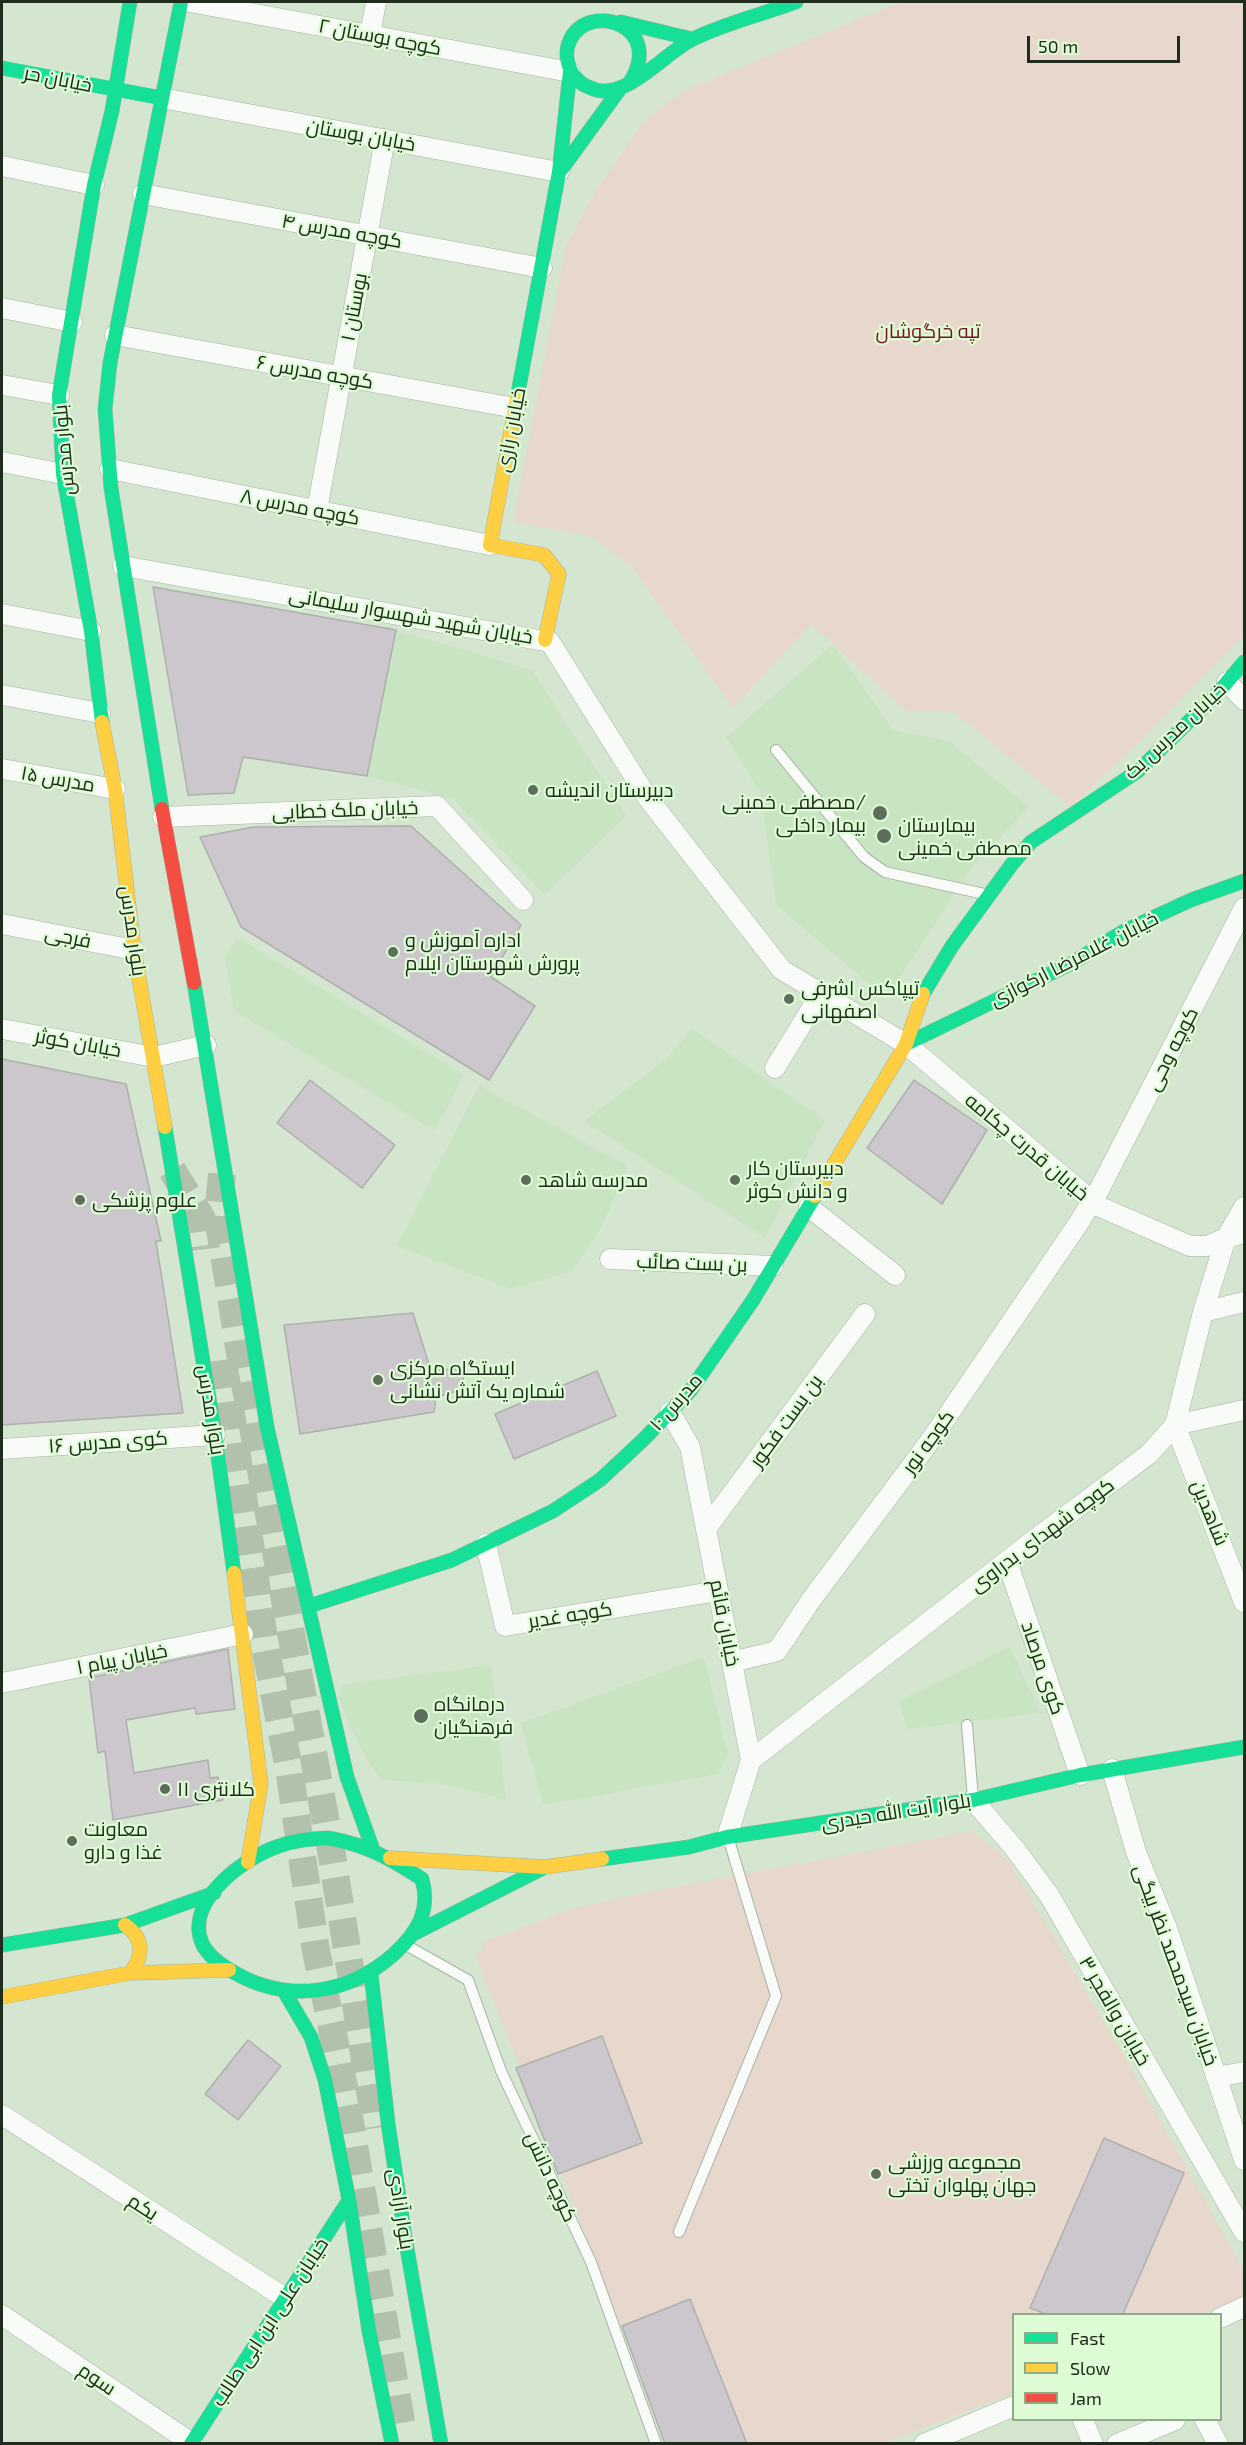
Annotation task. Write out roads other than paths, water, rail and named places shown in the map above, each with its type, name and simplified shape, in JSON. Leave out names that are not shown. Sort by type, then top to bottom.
[{"type":"main road","name":"بلوار مدرس","points":[[130,2],[115,90],[94,185],[59,395],[63,474],[91,631],[100,712],[114,789],[134,950],[154,1057],[215,1435],[243,1634],[261,1784],[248,1862]]},
{"type":"main road","points":[[181,2],[115,335],[105,409],[110,469],[163,818],[206,1045],[267,1427],[347,1777],[372,1847]]},
{"type":"main road","points":[[576,10],[567,49],[566,61],[570,72],[577,82],[596,92],[608,93],[624,87],[692,39],[796,2]]},
{"type":"main road","points":[[570,37],[578,28],[598,18],[610,18],[692,39]]},
{"type":"main road","points":[[559,172],[640,66],[641,56],[636,36],[621,22]]},
{"type":"main road","name":"خیابان حر","points":[[2,68],[162,98]]},
{"type":"main road","name":"خیابان رازی","points":[[490,545],[559,172],[570,72]]},
{"type":"main road","points":[[490,545],[544,555],[559,574],[545,640]]},
{"type":"main road","name":"خیابان مدرس یک","points":[[906,1044],[923,993],[952,946],[1031,842],[1138,771],[1245,662]]},
{"type":"main road","name":"خیابان غلامرضا ارکوازی","points":[[906,1044],[1072,963],[1126,930],[1191,900],[1245,881]]},
{"type":"main road","name":"مدرس ۱۰","points":[[309,1606],[452,1560],[553,1511],[600,1480],[690,1391],[753,1299],[906,1044]]},
{"type":"main road","name":"بلوار آیت الله حیدری","points":[[390,1858],[545,1867],[973,1800],[1080,1775],[1245,1747]]},
{"type":"main road","points":[[328,1838],[372,1847],[390,1858],[422,1879],[426,1888],[427,1908],[408,1939],[394,1956],[371,1974],[311,1993],[284,1991],[262,1986],[229,1970],[206,1951],[200,1941],[198,1918],[214,1893],[235,1871],[260,1854],[293,1841],[328,1838]]},
{"type":"main road","name":"بلوار آیت الله حیدری","points":[[408,1939],[545,1867]]},
{"type":"main road","points":[[2,1945],[125,1925],[214,1893]]},
{"type":"main road","points":[[125,1925],[137,1934],[142,1950],[136,1967],[130,1972]]},
{"type":"main road","points":[[2,1997],[130,1972],[229,1970]]},
{"type":"main road","name":"بلوار آزادی","points":[[371,1974],[400,2203],[441,2444]]},
{"type":"main road","points":[[284,1991],[311,2037],[325,2080],[349,2200],[369,2331],[392,2444]]},
{"type":"main road","name":"خیابان علی ابن ابی طالب","points":[[192,2443],[349,2200]]},
{"type":"street","name":"کوچه بوستان ۲","points":[[190,2],[570,72]]},
{"type":"street","points":[[370,35],[376,2]]},
{"type":"street","name":"خیابان بوستان","points":[[162,98],[559,172]]},
{"type":"street","name":"بوستان ۱","points":[[317,510],[385,140]]},
{"type":"street","points":[[2,166],[94,185]]},
{"type":"street","name":"کوچه مدرس ۴","points":[[143,194],[542,268]]},
{"type":"street","points":[[2,308],[72,321]]},
{"type":"street","name":"کوچه مدرس ۶","points":[[115,335],[515,408]]},
{"type":"street","points":[[2,385],[59,395]]},
{"type":"street","points":[[2,462],[63,474]]},
{"type":"street","name":"کوچه مدرس ۸","points":[[110,469],[490,545]]},
{"type":"street","name":"خیابان شهید شهسوار سلیمانی","points":[[123,566],[545,640],[554,645],[647,797],[782,970],[906,1044]]},
{"type":"street","points":[[2,614],[91,631]]},
{"type":"street","points":[[1227,682],[1245,700]]},
{"type":"street","points":[[2,695],[100,712]]},
{"type":"street","name":"مدرس ۱۵","points":[[2,769],[114,789]]},
{"type":"street","name":"خیابان ملک خطایی","points":[[163,818],[437,806],[523,900]]},
{"type":"street","name":"کوچه وحی","points":[[1095,1196],[1245,908]]},
{"type":"street","name":"فرجی","points":[[2,924],[134,950]]},
{"type":"street","points":[[775,1068],[821,993]]},
{"type":"street","name":"خیابان کوثر","points":[[2,1029],[154,1057]]},
{"type":"street","name":"خیابان قدرت چکامه","points":[[906,1044],[1095,1196],[1190,1246],[1207,1246],[1235,1235]]},
{"type":"street","points":[[154,1057],[206,1045]]},
{"type":"street","name":"کوچه نور","points":[[732,1662],[777,1651],[811,1600],[933,1437],[1095,1196]]},
{"type":"street","points":[[809,1207],[895,1275]]},
{"type":"street","name":"کوچه شهدای بدراوی","points":[[751,1760],[1149,1454],[1175,1425],[1203,1312],[1245,1207]]},
{"type":"street","name":"بن بست صائب","points":[[610,1259],[773,1266]]},
{"type":"street","points":[[1203,1312],[1245,1302]]},
{"type":"street","name":"بن بست فکور","points":[[706,1529],[865,1314]]},
{"type":"street","points":[[1175,1425],[1245,1410]]},
{"type":"street","name":"خیابان قائم","points":[[670,1412],[690,1447],[751,1760],[728,1837]]},
{"type":"street","name":"شاهدین","points":[[1175,1425],[1245,1602]]},
{"type":"street","name":"کوی مدرس ۱۶","points":[[2,1449],[215,1435]]},
{"type":"street","name":"کوچه غدیر","points":[[486,1544],[505,1626],[718,1591]]},
{"type":"street","name":"کوی مرصاد","points":[[1007,1561],[1080,1775]]},
{"type":"street","name":"خیابان پیام ۱","points":[[2,1683],[243,1634]]},
{"type":"street","name":"خیابان سیدمحمد نظر بیگی","points":[[1112,1769],[1136,1852],[1167,1928],[1245,2160]]},
{"type":"street","name":"خیابان والفجر ۳","points":[[973,1800],[1015,1849],[1049,1896],[1245,2232]]},
{"type":"street","points":[[1216,2077],[1245,2072]]},
{"type":"street","name":"یکم","points":[[2,2115],[285,2298]]},
{"type":"street","points":[[1222,2318],[1245,2307]]},
{"type":"street","name":"سوم","points":[[2,2315],[192,2443]]},
{"type":"street","points":[[924,2444],[1012,2407]]},
{"type":"street","points":[[1083,2421],[1093,2444]]},
{"type":"street","points":[[1117,2444],[1173,2421]]},
{"type":"street","points":[[1206,2421],[1218,2444]]},
{"type":"lane","points":[[776,750],[864,857],[885,872],[989,895]]},
{"type":"lane","points":[[967,1725],[973,1800]]},
{"type":"lane","points":[[679,2232],[776,1996],[728,1837]]},
{"type":"lane","name":"کوچه دانش","points":[[408,1939],[468,1980],[501,2071],[591,2262],[656,2444]]},
{"type":"tunnel","points":[[172,1170],[202,1219],[206,1249]]},
{"type":"tunnel","points":[[222,1174],[218,1217],[244,1378],[331,1850],[376,2128]]},
{"type":"tunnel","points":[[223,1360],[265,1646],[289,1769],[316,1951],[344,2087],[403,2433]]},
{"type":"place","name":"دبیرستان اندیشه","points":[[533,790]]},
{"type":"place","name":"مصطفی خمینی/ بیمار داخلی","points":[[880,813]]},
{"type":"place","name":"بیمارستان مصطفی خمینی","points":[[884,836]]},
{"type":"place","name":"اداره آموزش و پرورش شهرستان ایلام","points":[[393,952]]},
{"type":"place","name":"تیپاکس اشرفی اصفهانی","points":[[789,999]]},
{"type":"place","name":"مدرسه شاهد","points":[[526,1180]]},
{"type":"place","name":"دبیرستان کار و دانش کوثر","points":[[735,1180]]},
{"type":"place","name":"علوم پزشکی","points":[[80,1200]]},
{"type":"place","name":"ایستگاه مرکزی شماره یک آتش نشانی","points":[[378,1380]]},
{"type":"place","name":"درمانگاه فرهنگیان","points":[[421,1716]]},
{"type":"place","name":"کلانتری ۱۱","points":[[165,1789]]},
{"type":"place","name":"معاونت غذا و دارو","points":[[72,1841]]},
{"type":"place","name":"مجموعه ورزشی جهان پهلوان تختی","points":[[876,2174]]},
{"type":"park label","name":"تپه خرگوشان","points":[[928,331]]}]
